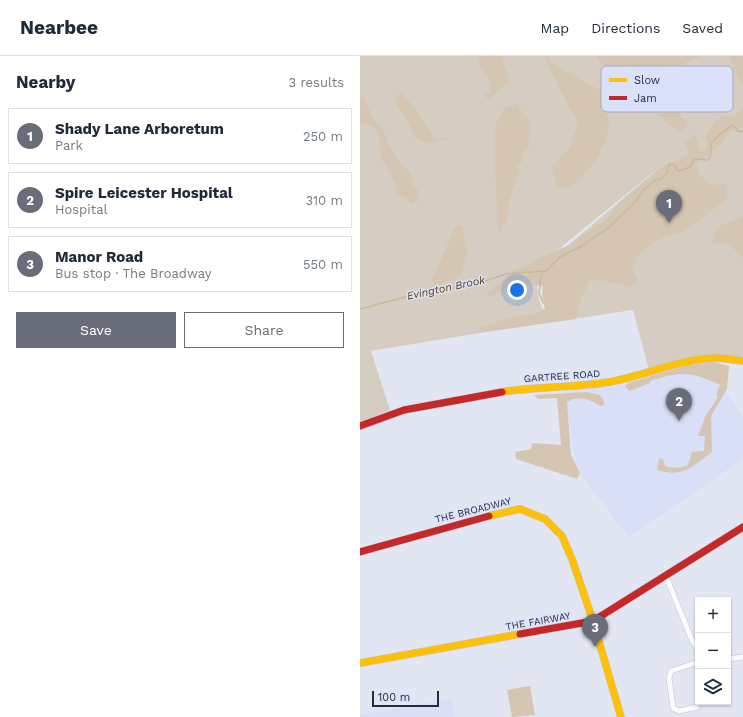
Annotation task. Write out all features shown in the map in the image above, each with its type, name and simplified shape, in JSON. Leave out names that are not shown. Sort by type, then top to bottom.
[{"type":"street","name":"GARTREE ROAD","points":[[360,426],[404,410],[530,387],[571,386],[609,382],[690,361],[716,358],[743,361]]},
{"type":"street","name":"THE BROADWAY","points":[[360,552],[490,515],[520,509],[545,519],[562,536],[572,560],[593,621],[621,717]]},
{"type":"street","name":"THE FAIRWAY","points":[[360,663],[593,621],[743,527]]},
{"type":"street","points":[[666,576],[695,645]]},
{"type":"street","points":[[731,659],[743,657]]},
{"type":"street","points":[[695,663],[671,671],[669,678],[673,708],[679,711],[697,707]]},
{"type":"shaded area","points":[[360,56],[743,56],[743,360],[714,355],[689,358],[649,370],[633,310],[554,322],[544,300],[542,294],[542,280],[546,264],[666,162],[544,261],[540,270],[537,285],[539,298],[547,322],[371,351],[390,410],[360,422]]},
{"type":"shaded area","points":[[478,56],[501,56],[510,83],[500,88],[490,101],[485,96],[486,93],[492,93],[489,79],[480,68]]},
{"type":"shaded area","points":[[543,56],[549,56],[551,63],[600,90],[601,112],[607,112],[609,127],[600,153],[583,176],[570,189],[556,186],[552,167],[569,149],[578,124]]},
{"type":"shaded area","points":[[596,56],[703,56],[686,62],[686,66],[604,66]]},
{"type":"shaded area","points":[[729,56],[743,56],[743,85],[739,80]]},
{"type":"shaded area","points":[[402,93],[422,117],[435,139],[447,137],[447,139],[429,143],[415,138],[408,121],[396,104],[395,96]]},
{"type":"shaded area","points":[[362,95],[374,119],[383,128],[389,146],[411,175],[413,185],[419,192],[418,201],[412,204],[405,197],[394,195],[397,185],[381,158],[378,133],[374,126],[367,124],[360,126],[360,99]]},
{"type":"shaded area","points":[[517,103],[531,123],[529,146],[522,155],[522,162],[516,165],[519,173],[509,201],[507,220],[498,233],[494,141],[497,121],[504,108]]},
{"type":"shaded area","points":[[743,108],[743,127],[730,131],[718,147],[696,164],[699,174],[712,185],[725,184],[727,192],[726,200],[684,231],[655,241],[636,258],[633,272],[639,282],[628,287],[601,280],[590,281],[581,299],[576,319],[479,333],[480,328],[513,316],[535,314],[545,308],[542,297],[544,286],[520,286],[506,289],[491,296],[485,296],[514,270],[527,266],[534,260],[569,245],[606,219],[620,202],[660,168],[689,155],[684,142],[695,134],[701,152],[707,147],[706,135],[717,119],[733,115]]},
{"type":"shaded area","points":[[657,112],[680,112],[688,125],[680,132],[667,123]]},
{"type":"shaded area","points":[[743,217],[743,258],[730,245],[712,243],[717,227]]},
{"type":"shaded area","points":[[456,225],[463,227],[463,235],[468,250],[461,276],[435,287],[432,279]]},
{"type":"shaded area","points":[[714,362],[729,366],[727,389],[711,416],[712,452],[687,470],[681,472],[674,473],[657,470],[659,458],[663,459],[665,466],[679,468],[688,465],[692,452],[704,451],[705,436],[698,436],[705,417],[718,397],[716,394],[720,385],[701,377],[678,374],[650,381],[650,383],[630,391],[625,387],[628,383],[688,365]]},
{"type":"shaded area","points":[[709,367],[743,417],[743,459],[629,537],[576,469],[565,390],[633,384],[661,375]]},
{"type":"shaded area","points":[[586,392],[600,395],[604,401],[604,405],[600,406],[592,401],[584,399],[576,399],[567,402],[571,455],[580,473],[577,479],[516,459],[515,452],[531,449],[532,443],[561,445],[557,398],[538,399],[534,395]]},
{"type":"shaded area","points":[[530,686],[535,715],[512,717],[507,690]]},
{"type":"shaded area","points":[[451,698],[455,717],[360,717],[360,715]]},
{"type":"waterway","name":"Evington Brook","points":[[360,309],[424,292],[472,285],[506,274],[546,271],[560,257],[582,246],[608,228],[636,201],[643,191],[655,180],[661,179],[667,173],[669,164],[674,165],[678,171],[690,167],[694,159],[708,160],[711,154],[711,144],[720,134],[733,125],[739,132],[743,131]]},
{"type":"waterway","points":[[543,303],[539,293],[541,275],[546,271]]},
{"type":"traffic: slow","points":[[502,392],[609,382],[675,364],[702,359],[719,358],[743,361]]},
{"type":"traffic: slow","points":[[489,516],[520,509],[545,519],[562,536],[572,559],[593,621],[621,717]]},
{"type":"traffic: slow","points":[[360,663],[520,634]]},
{"type":"traffic: jam","points":[[360,426],[404,410],[502,392]]},
{"type":"traffic: jam","points":[[360,552],[489,516]]},
{"type":"traffic: jam","points":[[520,634],[593,621],[743,527]]},
{"type":"place","name":"Shady Lane Arboretum","points":[[669,223]]},
{"type":"place","name":"Spire Leicester Hospital","points":[[679,421]]},
{"type":"place","name":"Manor Road","points":[[595,647]]}]
